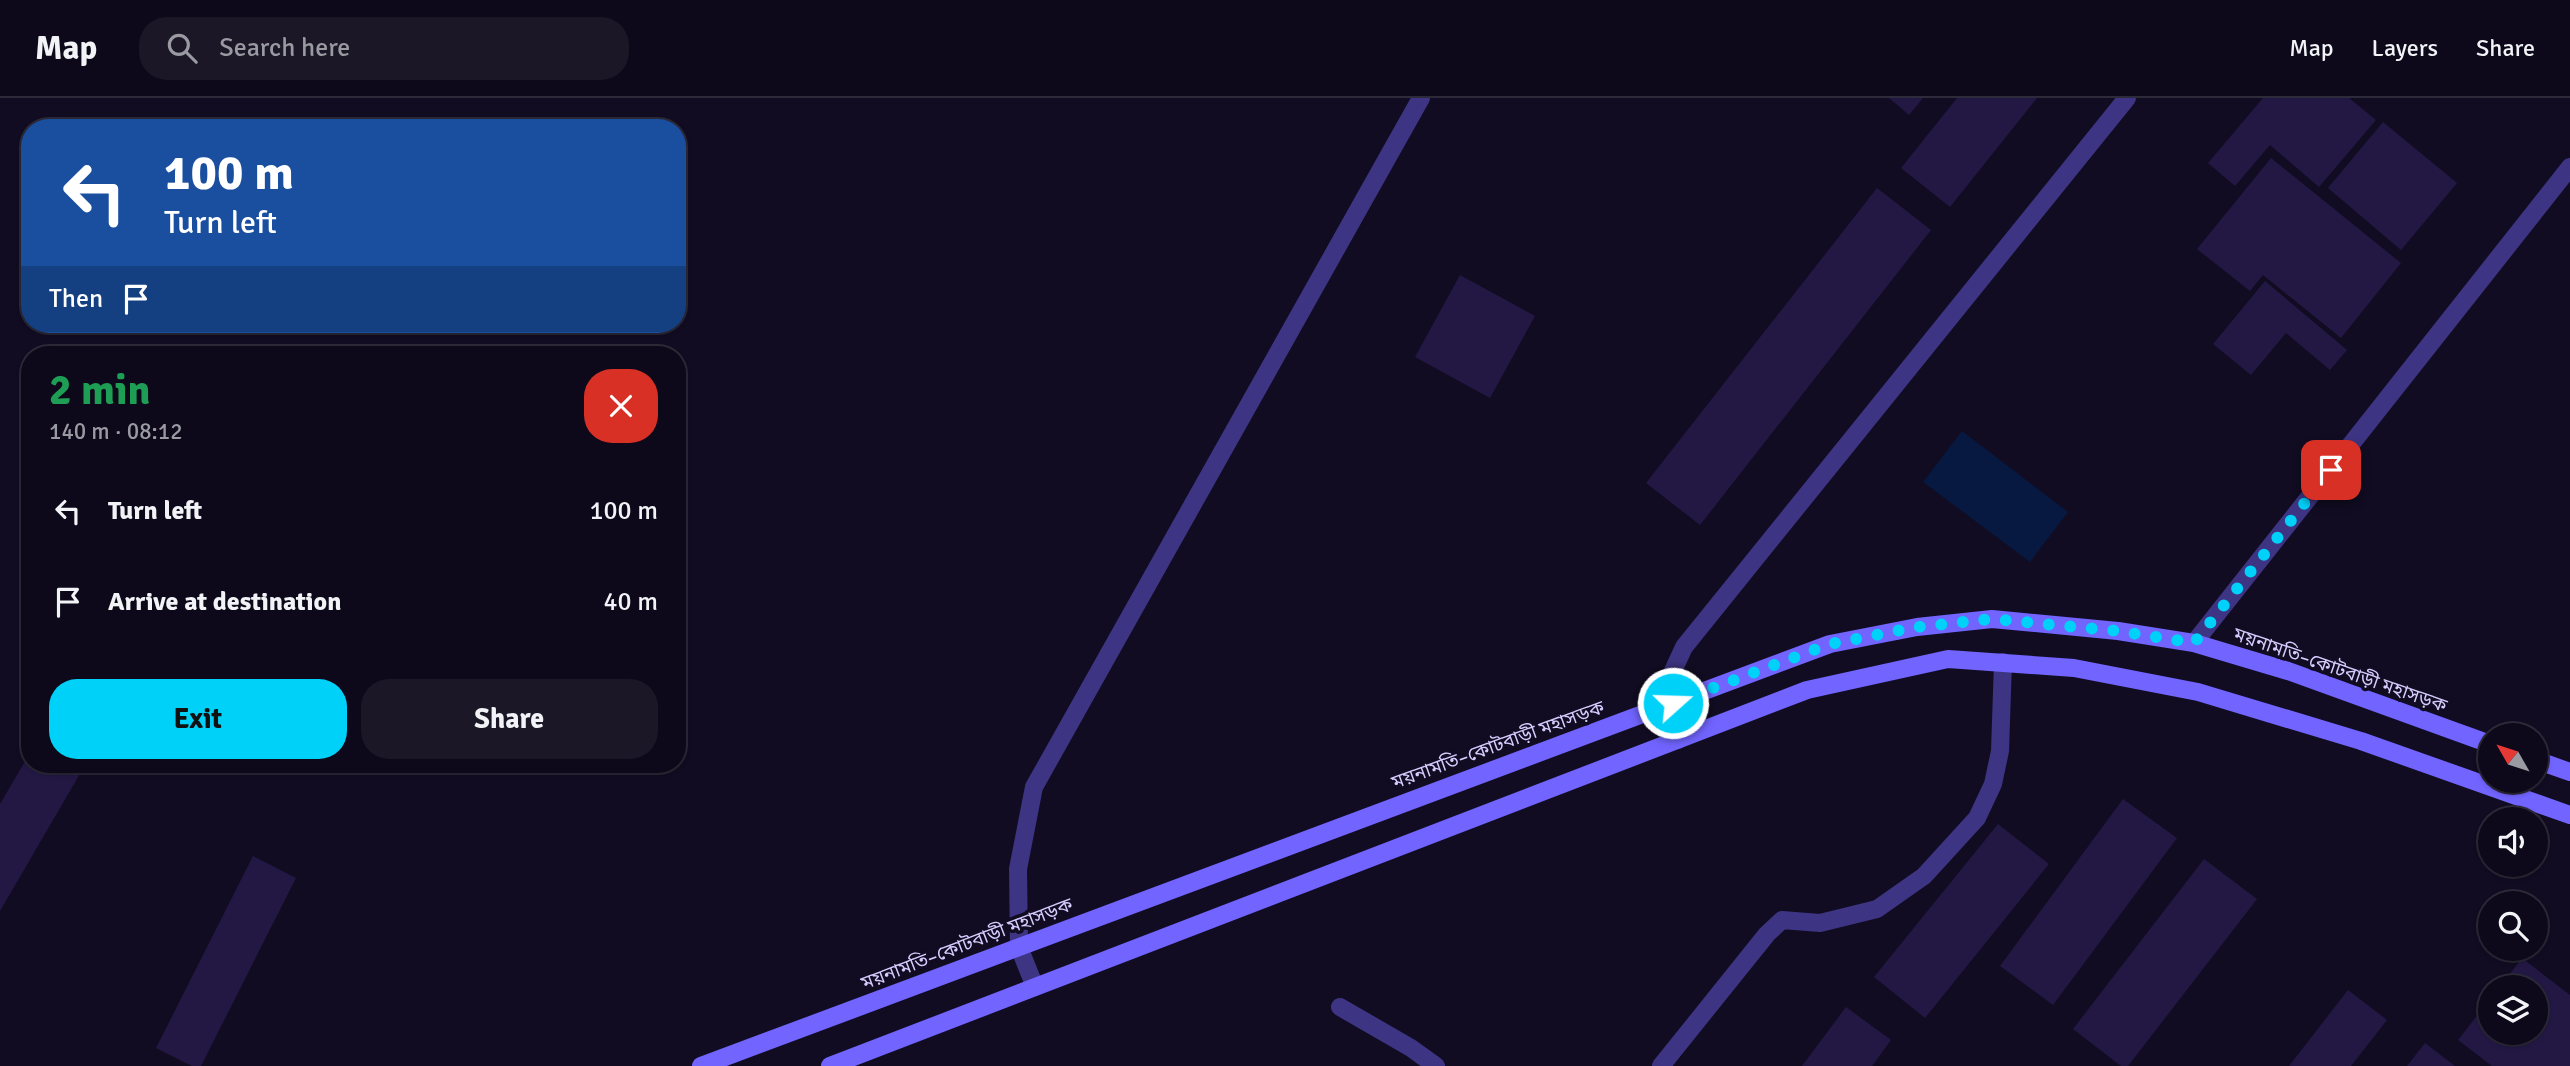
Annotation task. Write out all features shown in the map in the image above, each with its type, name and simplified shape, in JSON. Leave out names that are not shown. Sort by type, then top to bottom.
[{"type":"main road","name":"ময়নামতি–কোটবাড়ী মহাসড়ক","points":[[701,1066],[1830,644],[1917,627],[1992,619],[2118,631],[2194,643],[2288,671],[2478,740]]},
{"type":"main road","points":[[830,1066],[1807,690],[1948,659],[2074,668],[2198,692],[2361,741],[2570,815]]},
{"type":"main road","points":[[2548,764],[2570,772]]},
{"type":"street","points":[[1035,987],[1019,947],[1018,869],[1034,788],[1420,98]]},
{"type":"street","points":[[1678,740],[1672,673],[1684,647],[2127,98]]},
{"type":"street","points":[[2194,643],[2570,167]]},
{"type":"street","points":[[1661,1066],[1782,920],[1820,923],[1877,909],[1924,876],[1977,818],[1993,784],[2000,751],[2003,662]]},
{"type":"street","points":[[1340,1007],[1411,1048],[1436,1066]]},
{"type":"water","points":[[1962,431],[2068,512],[2030,562],[1923,482]]},
{"type":"building","points":[[1889,98],[1923,98],[1909,115]]},
{"type":"building","points":[[1957,98],[2037,98],[1950,207],[1901,168]]},
{"type":"building","points":[[2263,98],[2349,98],[2376,120],[2319,187],[2270,145],[2235,186],[2208,163]]},
{"type":"building","points":[[2383,122],[2457,183],[2401,250],[2328,188]]},
{"type":"building","points":[[2271,158],[2401,263],[2341,338],[2263,275],[2250,291],[2197,249]]},
{"type":"building","points":[[1877,188],[1931,230],[1700,525],[1646,483]]},
{"type":"building","points":[[1460,275],[1535,316],[1490,398],[1415,357]]},
{"type":"building","points":[[2265,281],[2347,350],[2330,370],[2286,333],[2251,375],[2213,344]]},
{"type":"building","points":[[21,768],[21,773],[80,773],[0,911],[0,804]]},
{"type":"building","points":[[2123,799],[2177,838],[2053,1005],[2000,966]]},
{"type":"building","points":[[1998,824],[2049,864],[1925,1018],[1874,977]]},
{"type":"building","points":[[253,856],[296,878],[201,1066],[192,1066],[156,1048]]},
{"type":"building","points":[[2204,859],[2257,899],[2128,1066],[2121,1066],[2073,1029]]},
{"type":"building","points":[[2520,961],[2526,961],[2544,975],[2509,975]]},
{"type":"building","points":[[2548,978],[2570,995],[2570,1066],[2492,1066],[2458,1040],[2478,1014],[2478,1045],[2548,1045]]},
{"type":"building","points":[[2348,990],[2387,1020],[2351,1066],[2289,1066]]},
{"type":"building","points":[[1846,1007],[1891,1040],[1872,1066],[1802,1066]]},
{"type":"building","points":[[2425,1043],[2455,1066],[2407,1066]]},
{"type":"route","points":[[1673,703],[1830,644],[1917,627],[1992,619],[2118,631],[2194,643],[2331,470]]}]
